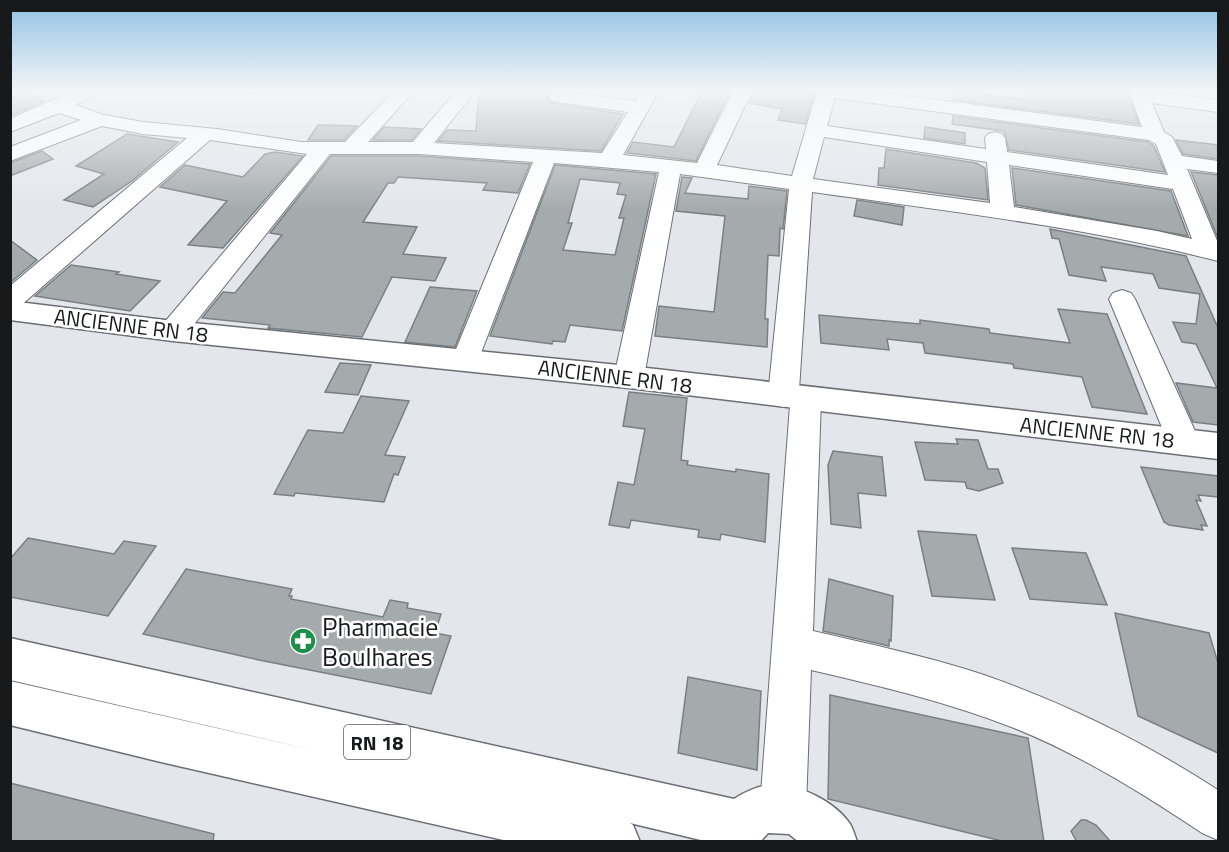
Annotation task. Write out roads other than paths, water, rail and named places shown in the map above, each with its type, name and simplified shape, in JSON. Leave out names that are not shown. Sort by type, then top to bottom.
[{"type":"main road","name":"ANCIENNE RN 18","points":[[10,310],[173,331],[629,377],[1218,446]]},
{"type":"main road","name":"RN 18","points":[[10,659],[753,825]]},
{"type":"main road","name":"RN 18","points":[[10,703],[479,808],[616,842]]},
{"type":"main road","points":[[479,808],[537,842]]},
{"type":"main road","points":[[753,825],[798,811],[813,819],[832,842]]},
{"type":"street","points":[[10,155],[72,131]]},
{"type":"street","points":[[172,131],[264,144],[323,149],[419,148],[546,155],[671,166],[1003,212],[1157,238],[1214,251]]},
{"type":"street","points":[[351,148],[367,131]]},
{"type":"street","points":[[419,148],[433,131]]},
{"type":"street","points":[[609,160],[626,131]]},
{"type":"street","points":[[704,170],[723,131]]},
{"type":"street","points":[[753,825],[792,646],[794,398],[801,183],[816,131]]},
{"type":"street","points":[[821,131],[998,159],[1182,184]]},
{"type":"street","points":[[994,131],[1003,212]]},
{"type":"street","points":[[1124,131],[1155,135],[1165,141],[1182,184],[1214,251]]},
{"type":"street","points":[[1153,131],[1155,135]]},
{"type":"street","points":[[10,301],[205,134]]},
{"type":"street","points":[[173,331],[323,149]]},
{"type":"street","points":[[466,360],[546,155]]},
{"type":"street","points":[[1173,161],[1218,167]]},
{"type":"street","points":[[629,377],[671,166]]},
{"type":"street","points":[[1122,299],[1184,442]]},
{"type":"street","points":[[792,646],[943,683],[1046,720],[1140,765],[1218,817]]},
{"type":"place","name":"Pharmacie Boulhares","points":[[303,641]]}]
